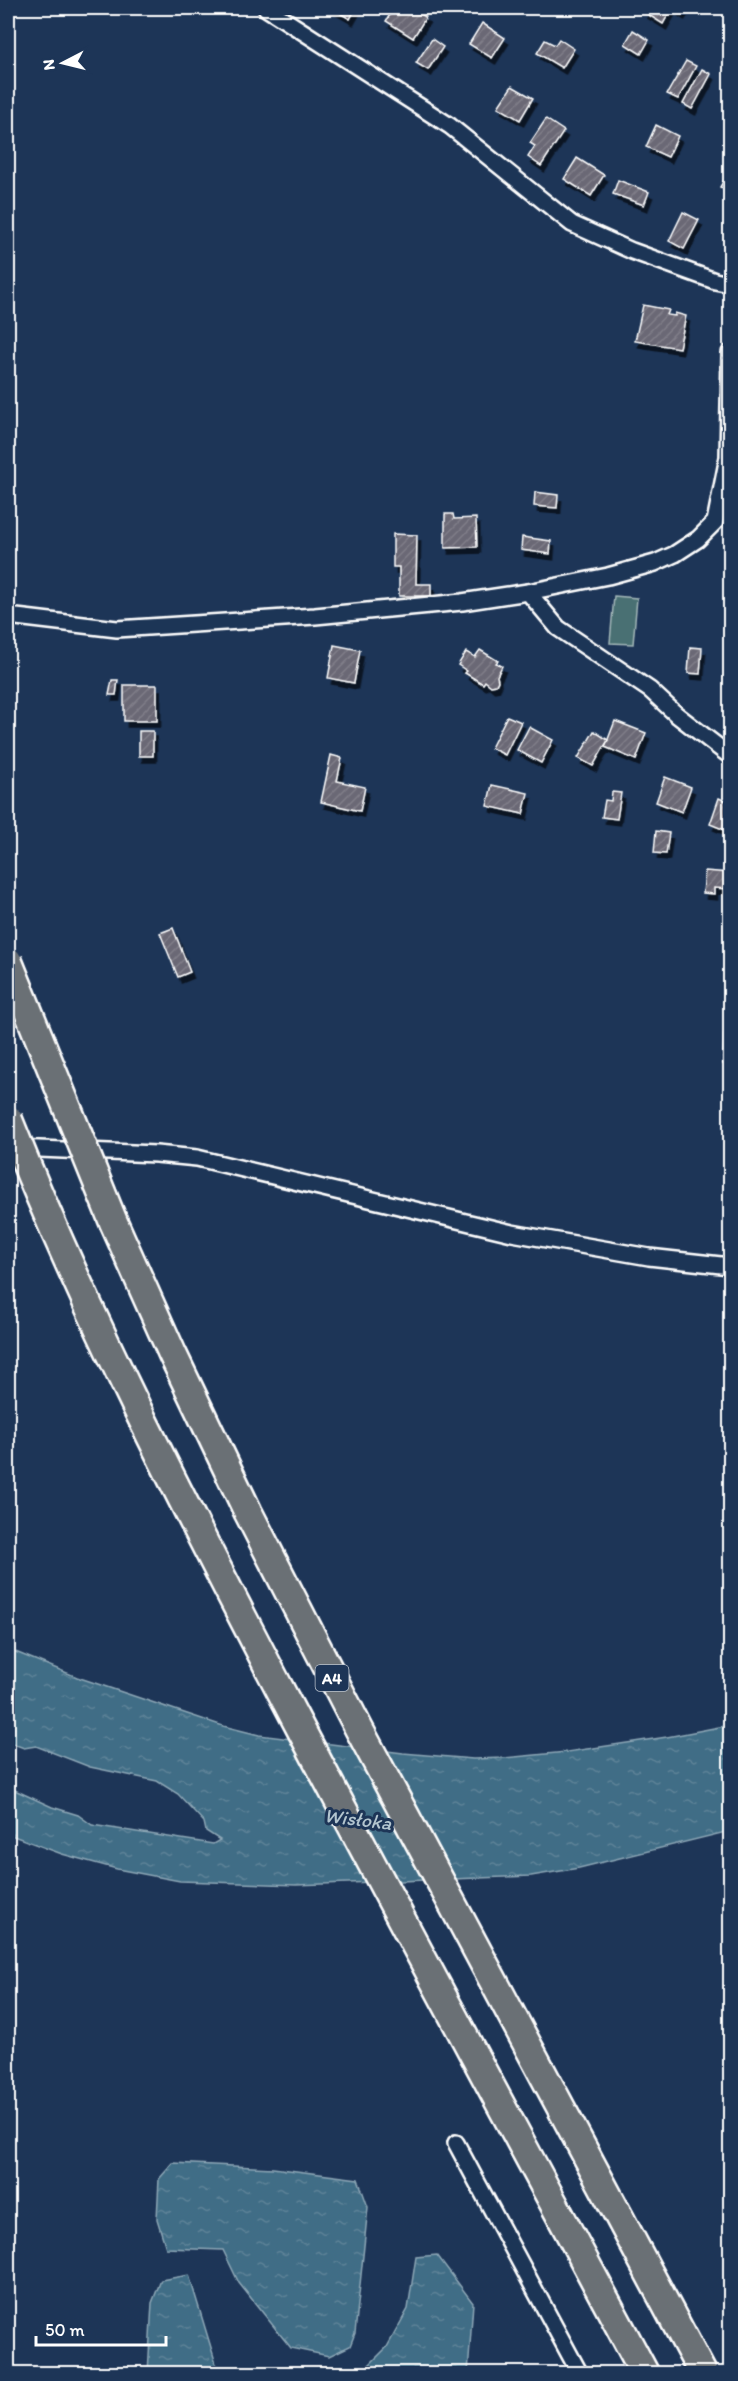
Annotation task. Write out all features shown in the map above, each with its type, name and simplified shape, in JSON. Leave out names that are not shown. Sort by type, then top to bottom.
[{"type":"highway","name":"A4","points":[[8,961],[113,1221],[248,1512],[359,1729],[703,2373]]},
{"type":"highway","points":[[8,1119],[90,1310],[201,1537],[321,1768],[645,2373]]},
{"type":"street","points":[[266,8],[450,126],[572,225],[632,251],[714,281],[730,284]]},
{"type":"street","points":[[8,616],[117,629],[315,616],[462,602],[528,592],[608,576],[655,563],[675,554],[698,539],[714,522],[728,457],[730,353]]},
{"type":"street","points":[[528,592],[558,628],[650,690],[730,756]]},
{"type":"street","points":[[8,1148],[156,1154],[197,1158],[512,1233],[649,1257],[730,1266]]},
{"type":"street","points":[[456,2143],[580,2373]]},
{"type":"green space","points":[[614,596],[637,598],[633,644],[610,643]]},
{"type":"water","name":"Wisłoka","points":[[8,1649],[77,1677],[223,1726],[259,1735],[403,1753],[473,1759],[504,1758],[567,1752],[730,1725],[730,1831],[579,1868],[531,1876],[296,1885],[180,1881],[117,1869],[62,1854],[8,1834],[8,1787],[52,1807],[78,1815],[92,1825],[213,1844],[220,1840],[206,1831],[204,1822],[178,1794],[157,1781],[90,1767],[36,1746],[24,1748],[8,1742]]},
{"type":"water","points":[[173,2163],[273,2168],[358,2179],[368,2207],[355,2333],[350,2346],[329,2356],[291,2348],[239,2283],[223,2250],[166,2248],[157,2219],[159,2179]]},
{"type":"water","points":[[437,2255],[473,2303],[468,2373],[328,2373],[363,2371],[387,2347],[408,2309],[416,2257]]},
{"type":"water","points":[[189,2275],[216,2364],[225,2373],[148,2373],[152,2303],[161,2280]]},
{"type":"building","points":[[331,8],[356,8],[350,19]]},
{"type":"building","points":[[394,8],[410,8],[426,17],[413,38],[386,21]]},
{"type":"building","points":[[647,8],[672,8],[663,24],[644,12]]},
{"type":"building","points":[[672,8],[685,8],[681,14]]},
{"type":"building","points":[[482,23],[505,38],[492,58],[469,44]]},
{"type":"building","points":[[633,30],[649,40],[641,54],[625,44]]},
{"type":"building","points":[[432,39],[443,47],[428,70],[416,63]]},
{"type":"building","points":[[559,39],[574,49],[562,68],[537,53],[545,40],[555,45]]},
{"type":"building","points":[[686,61],[696,66],[678,99],[667,94]]},
{"type":"building","points":[[702,69],[711,74],[692,109],[683,104]]},
{"type":"building","points":[[512,86],[533,98],[520,120],[498,107]]},
{"type":"building","points":[[546,119],[564,131],[541,166],[528,157],[535,146],[530,143]]},
{"type":"building","points":[[656,125],[678,136],[668,157],[646,147]]},
{"type":"building","points":[[577,158],[604,175],[591,196],[564,179]]},
{"type":"building","points":[[727,175],[730,177],[730,193],[720,187]]},
{"type":"building","points":[[618,180],[649,192],[644,205],[613,194]]},
{"type":"building","points":[[683,212],[699,220],[684,249],[669,241]]},
{"type":"building","points":[[643,305],[669,310],[667,315],[675,316],[675,313],[686,316],[679,348],[635,341]]},
{"type":"building","points":[[535,492],[558,495],[557,508],[534,506]]},
{"type":"building","points":[[445,514],[453,514],[454,519],[476,518],[477,547],[445,548]]},
{"type":"building","points":[[393,534],[417,535],[416,584],[431,584],[431,596],[399,596],[399,567],[393,567]]},
{"type":"building","points":[[522,537],[551,541],[550,554],[521,550]]},
{"type":"building","points":[[334,645],[360,650],[354,683],[328,678]]},
{"type":"building","points":[[690,647],[702,648],[700,674],[688,673]]},
{"type":"building","points":[[480,650],[502,666],[496,685],[491,686],[485,681],[483,684],[465,673],[467,671],[458,665],[466,652],[475,657]]},
{"type":"building","points":[[112,680],[118,680],[116,695],[109,695]]},
{"type":"building","points":[[124,685],[157,685],[157,721],[124,721]]},
{"type":"building","points":[[507,716],[521,722],[505,755],[491,748]]},
{"type":"building","points":[[615,721],[646,733],[636,760],[605,747]]},
{"type":"building","points":[[529,727],[553,740],[541,763],[517,750]]},
{"type":"building","points":[[139,731],[153,731],[153,756],[139,756]]},
{"type":"building","points":[[594,731],[608,740],[593,766],[578,758]]},
{"type":"building","points":[[331,755],[342,758],[337,781],[365,787],[360,811],[321,802]]},
{"type":"building","points":[[665,777],[691,787],[682,812],[656,802]]},
{"type":"building","points":[[492,785],[528,793],[523,814],[487,806]]},
{"type":"building","points":[[612,792],[621,793],[617,819],[602,817],[605,800],[611,801]]},
{"type":"building","points":[[719,798],[730,803],[730,832],[710,824]]},
{"type":"building","points":[[656,831],[669,833],[666,854],[654,853]]},
{"type":"building","points":[[705,871],[730,873],[730,889],[714,888],[714,894],[703,893]]},
{"type":"building","points":[[173,928],[190,972],[178,977],[160,933]]},
{"type":"building","points":[[724,1034],[730,1035],[730,1065],[723,1064]]}]
